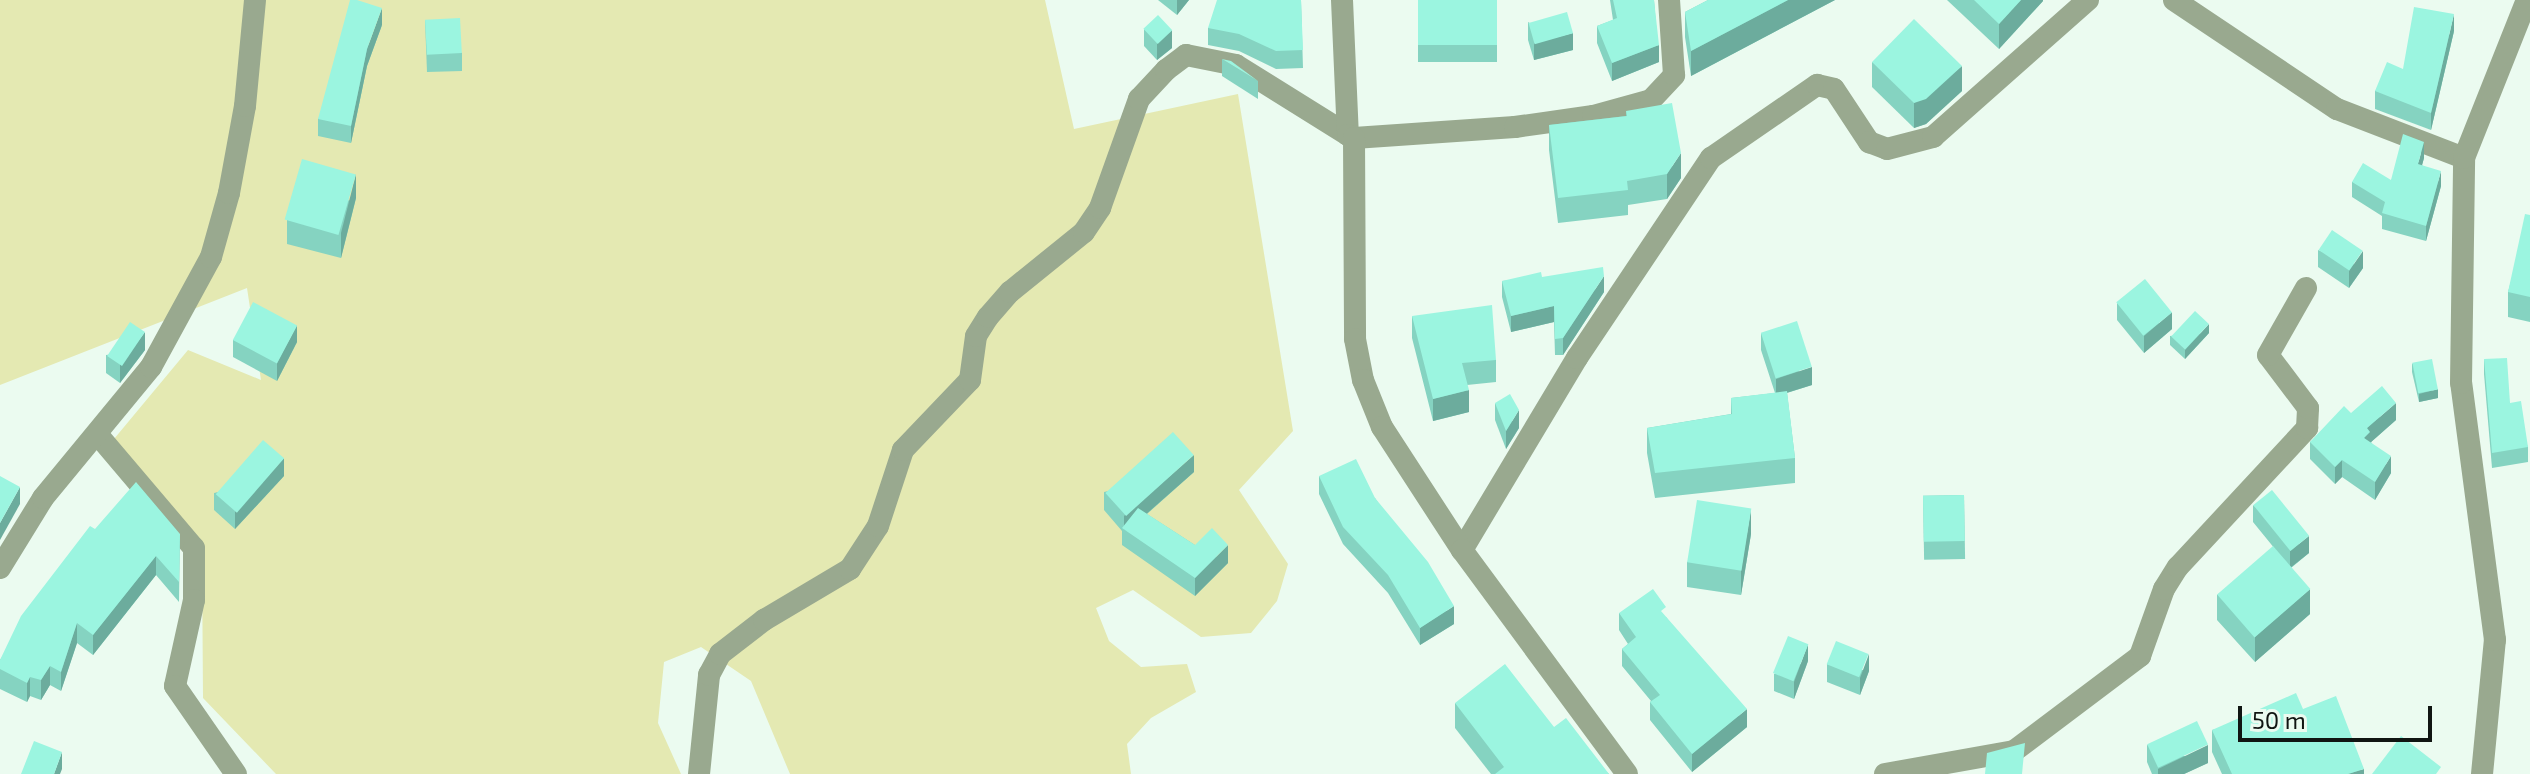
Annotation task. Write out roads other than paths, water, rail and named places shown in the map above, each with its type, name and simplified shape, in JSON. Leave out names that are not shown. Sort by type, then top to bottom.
[{"type":"street","points":[[0,568],[43,498],[151,367],[211,257],[229,193],[245,106],[255,0]]},
{"type":"street","points":[[1342,0],[1351,136],[1355,339],[1363,380],[1382,427],[1462,550],[1627,774]]},
{"type":"street","points":[[699,774],[709,675],[720,654],[764,620],[850,569],[878,526],[903,450],[970,380],[976,336],[988,317],[1010,292],[1084,232],[1100,208],[1139,99],[1166,70],[1186,55],[1236,65],[1351,136],[1530,125],[1593,116],[1651,100],[1674,75],[1669,0]]},
{"type":"street","points":[[1462,550],[1577,358],[1697,172],[1718,151],[1817,85],[1834,89],[1869,142],[1887,149],[1933,137],[2088,0]]},
{"type":"street","points":[[2174,0],[2337,109],[2464,158]]},
{"type":"street","points":[[2482,774],[2495,640],[2461,383],[2464,158],[2527,0]]},
{"type":"street","points":[[1885,774],[2014,751],[2140,656],[2164,589],[2178,567],[2307,428],[2308,408],[2268,355],[2306,288]]},
{"type":"street","points":[[98,435],[194,548],[194,600],[175,686],[236,774]]}]
